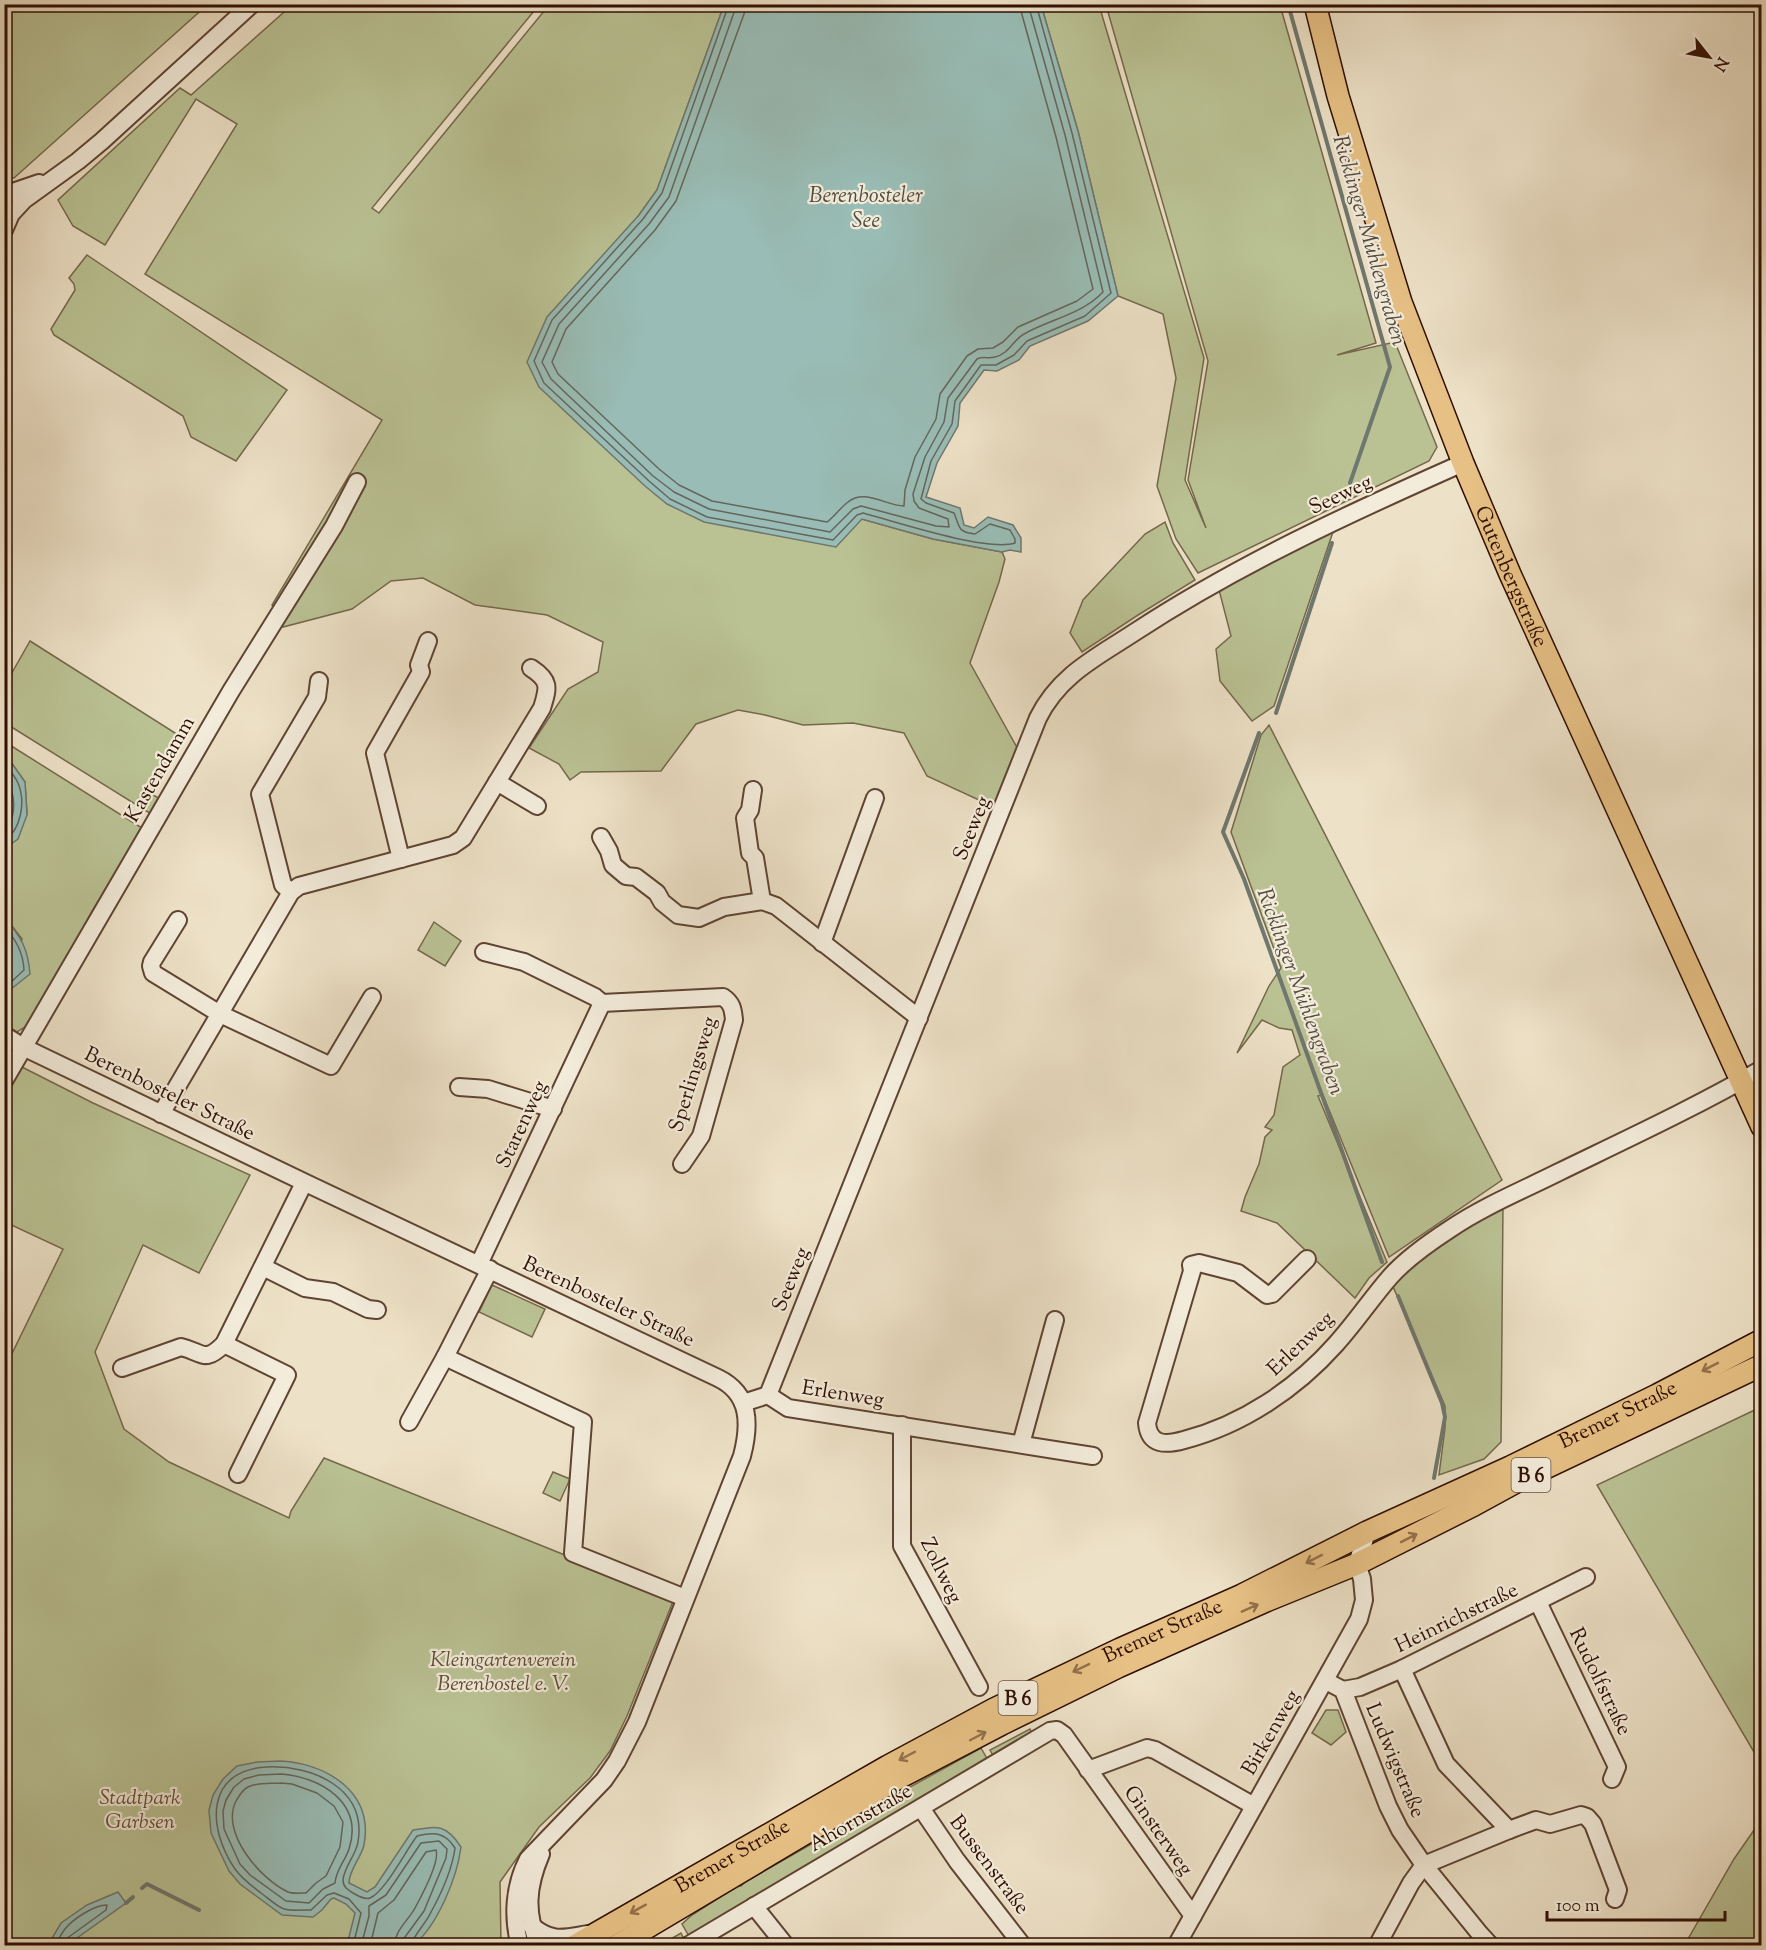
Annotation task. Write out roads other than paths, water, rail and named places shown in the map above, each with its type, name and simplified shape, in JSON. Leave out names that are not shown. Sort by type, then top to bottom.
[{"type":"main road","name":"Gutenbergstraße","points":[[1315,4],[1338,96],[1401,302],[1463,463],[1510,574],[1761,1127]]},
{"type":"main road","name":"Bremer Straße","points":[[574,1946],[888,1766],[994,1709],[1120,1649],[1242,1595],[1367,1533],[1510,1467],[1657,1395],[1761,1340]]},
{"type":"main road","name":"Bremer Straße","points":[[616,1946],[895,1780],[1002,1724],[1118,1667],[1266,1601],[1357,1564],[1518,1481],[1761,1365]]},
{"type":"street","points":[[4,230],[7,202],[24,200],[78,161],[252,4]]},
{"type":"street","name":"Seeweg","points":[[768,1395],[1038,718],[1052,693],[1084,665],[1201,590],[1320,528],[1463,463]]},
{"type":"street","name":"Kastendamm","points":[[4,1081],[75,963],[231,691],[334,526],[357,482]]},
{"type":"street","points":[[401,859],[375,753],[421,672],[419,665],[428,641]]},
{"type":"street","points":[[161,1114],[291,892],[299,886],[458,843],[543,708],[548,689],[543,676],[531,668]]},
{"type":"street","points":[[291,892],[283,885],[260,794],[317,696],[319,681]]},
{"type":"street","points":[[497,782],[537,806]]},
{"type":"street","points":[[753,790],[750,810],[745,818],[750,853],[755,858],[762,901]]},
{"type":"street","points":[[822,943],[875,798]]},
{"type":"street","points":[[601,837],[609,851],[613,865],[626,876],[636,877],[657,893],[662,902],[678,915],[699,918],[724,907],[762,901],[776,906],[918,1018]]},
{"type":"street","points":[[178,920],[152,962],[153,973],[220,1014],[332,1066],[372,997]]},
{"type":"street","points":[[484,952],[524,962],[596,997],[602,1003]]},
{"type":"street","name":"Sperlingsweg","points":[[602,1003],[723,997],[733,1008],[734,1020],[701,1136],[682,1164]]},
{"type":"street","name":"Starenweg","points":[[410,1422],[444,1357],[602,1003]]},
{"type":"street","name":"Berenbosteler Straße","points":[[4,1035],[23,1047],[304,1183],[727,1382],[734,1387],[743,1403]]},
{"type":"street","points":[[1740,1081],[1761,1069]]},
{"type":"street","name":"Erlenweg","points":[[1307,1259],[1272,1294],[1267,1296],[1238,1273],[1199,1263],[1191,1265],[1192,1271],[1147,1424],[1156,1442],[1168,1444],[1196,1437],[1220,1428],[1264,1404],[1322,1358],[1392,1275],[1450,1228],[1740,1081]]},
{"type":"street","points":[[459,1087],[488,1089],[553,1109]]},
{"type":"street","points":[[122,1368],[181,1347],[202,1356],[208,1356],[224,1344],[304,1183]]},
{"type":"street","points":[[263,1267],[305,1288],[333,1292],[368,1309],[377,1310]]},
{"type":"street","points":[[1021,1444],[1054,1320]]},
{"type":"street","points":[[224,1344],[287,1375],[238,1474]]},
{"type":"street","points":[[444,1357],[583,1422],[573,1553],[686,1598]]},
{"type":"street","points":[[520,1946],[514,1913],[519,1880],[528,1859],[596,1788],[621,1754],[637,1722],[742,1456],[748,1425],[743,1403],[768,1395]]},
{"type":"street","name":"Erlenweg","points":[[768,1395],[788,1407],[1092,1456]]},
{"type":"street","name":"Zollweg","points":[[902,1425],[902,1546],[979,1687]]},
{"type":"street","points":[[1357,1564],[1367,1533]]},
{"type":"street","name":"Birkenweg","points":[[1176,1946],[1363,1610],[1364,1589],[1357,1564]]},
{"type":"street","name":"Heinrichstraße","points":[[1343,1690],[1360,1687],[1402,1669],[1586,1577]]},
{"type":"street","name":"Rudolfstraße","points":[[1538,1602],[1617,1767],[1612,1779]]},
{"type":"street","points":[[1402,1669],[1446,1764],[1509,1830]]},
{"type":"street","name":"Ludwigstraße","points":[[1326,1680],[1343,1690],[1393,1818],[1424,1865],[1491,1946]]},
{"type":"street","name":"Ginsterweg","points":[[1057,1730],[1064,1735],[1193,1916]]},
{"type":"street","name":"Ahornstraße","points":[[687,1946],[1050,1731],[1057,1730]]},
{"type":"street","name":"Ginsterweg","points":[[1088,1770],[1147,1748],[1155,1750],[1254,1806]]},
{"type":"street","name":"Bussenstraße","points":[[921,1808],[957,1861],[1023,1946]]},
{"type":"street","points":[[1377,1946],[1424,1865],[1536,1820],[1550,1824],[1581,1815],[1587,1817],[1593,1824],[1618,1890],[1615,1899]]},
{"type":"street","points":[[539,1946],[531,1925],[531,1886],[535,1868],[546,1842]]},
{"type":"street","points":[[754,1906],[786,1946]]},
{"type":"street","points":[[531,1925],[542,1934],[555,1939],[595,1933]]},
{"type":"water","name":"Berenbosteler See","points":[[724,5],[1041,5],[1078,131],[1118,296],[1088,321],[1030,346],[1019,360],[997,371],[984,370],[960,403],[958,426],[937,463],[926,497],[960,508],[964,525],[974,528],[988,517],[1013,525],[1021,538],[1021,552],[1010,550],[1002,552],[933,539],[862,519],[836,547],[704,522],[667,504],[645,486],[539,387],[527,362],[547,317],[639,215],[657,190]]},
{"type":"water","points":[[5,755],[25,782],[27,815],[18,839],[7,847],[5,860]]},
{"type":"water","points":[[4,917],[23,943],[30,974],[11,989],[5,989]]},
{"type":"water","points":[[281,1761],[298,1763],[330,1775],[344,1784],[354,1796],[362,1810],[365,1826],[364,1845],[351,1873],[349,1883],[367,1892],[375,1887],[413,1830],[441,1828],[456,1840],[461,1847],[451,1886],[431,1925],[414,1945],[347,1945],[355,1913],[346,1904],[334,1898],[313,1917],[282,1915],[240,1884],[229,1871],[211,1833],[209,1810],[213,1795],[223,1779],[237,1766]]},
{"type":"water","points":[[118,1892],[126,1903],[67,1945],[48,1945],[61,1923],[87,1905]]},
{"type":"waterway","name":"Ricklinger Mühlengraben","points":[[1288,4],[1390,367],[1350,483]]},
{"type":"waterway","name":"Ricklinger Mühlengraben","points":[[1276,713],[1332,543]]},
{"type":"waterway","name":"Ricklinger Mühlengraben","points":[[1259,733],[1223,832],[1244,879],[1382,1262]]},
{"type":"waterway","name":"Ricklinger Mühlengraben","points":[[1398,1296],[1442,1403],[1445,1417],[1434,1478]]},
{"type":"waterway","points":[[142,1888],[147,1884],[199,1910]]},
{"type":"waterway","points":[[126,1903],[133,1897]]},
{"type":"park label","name":"Kleingartenverein Berenbostel e. V.","points":[[503,1671]]},
{"type":"park label","name":"Stadtpark Garbsen","points":[[140,1809]]}]
